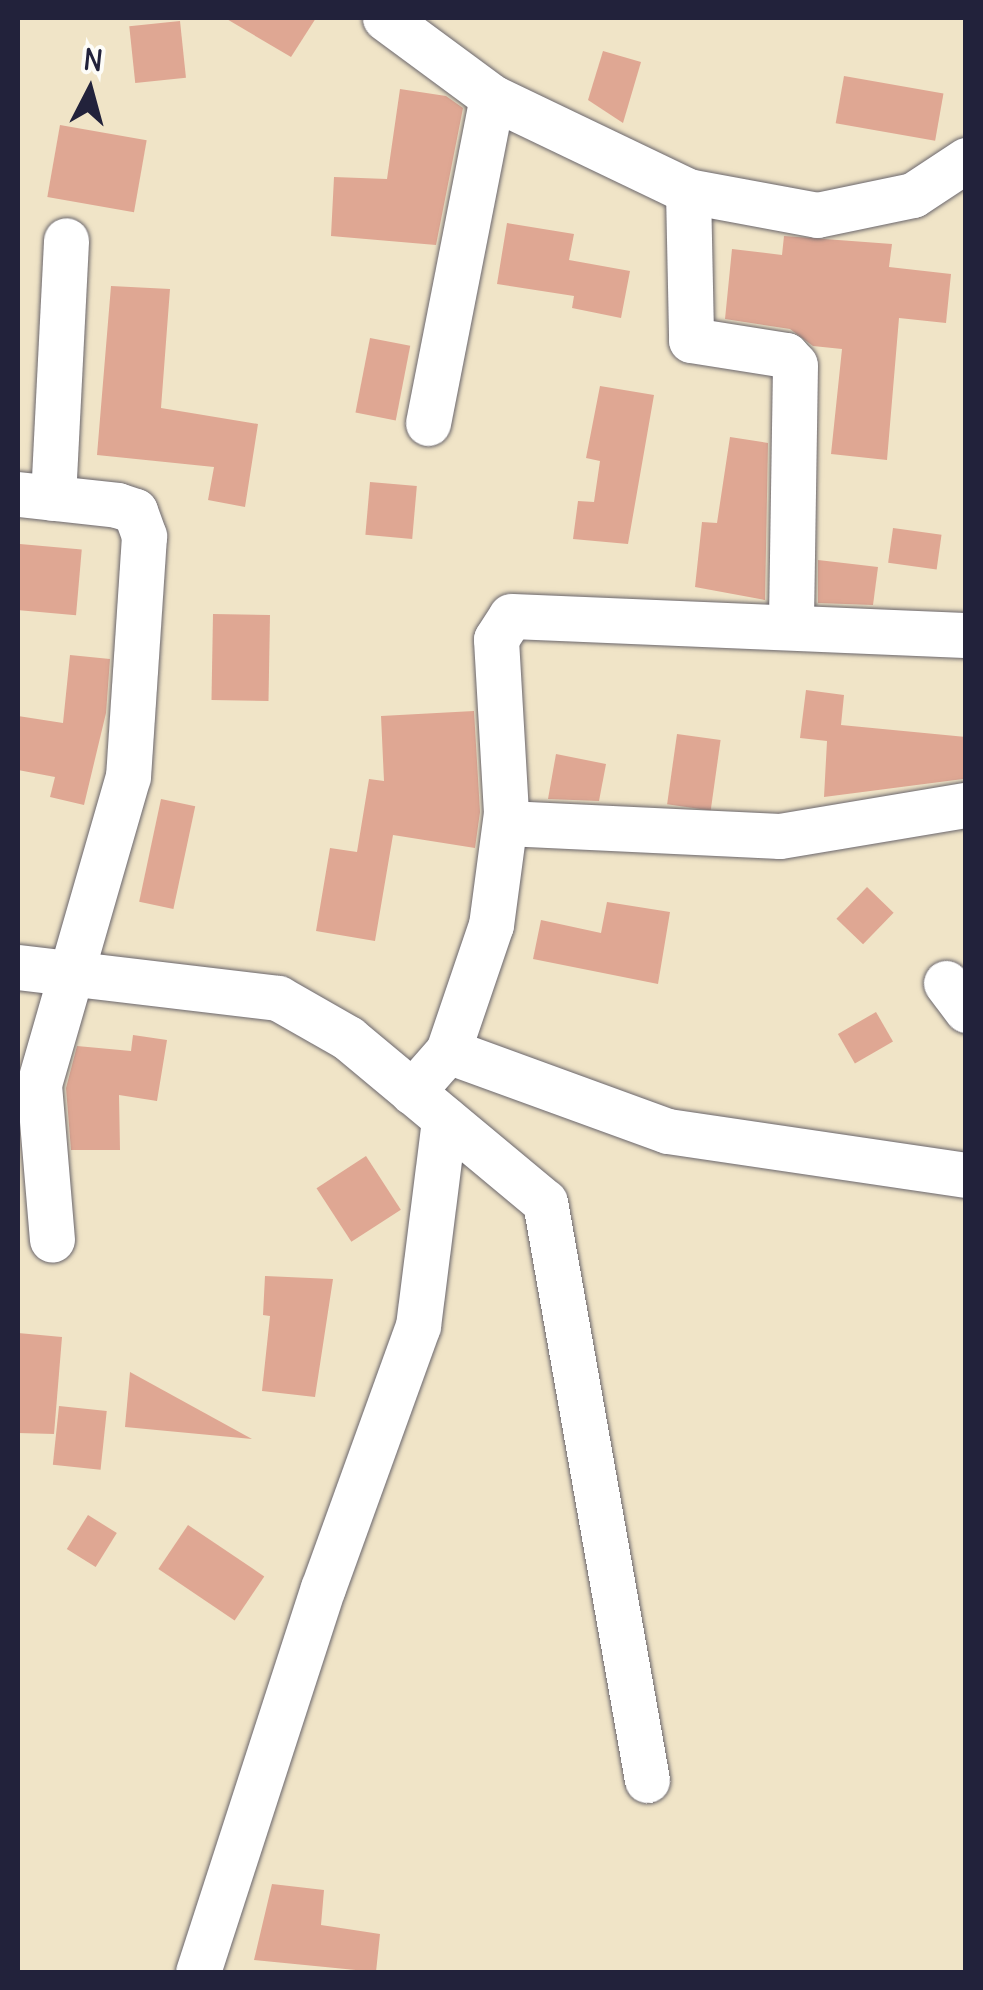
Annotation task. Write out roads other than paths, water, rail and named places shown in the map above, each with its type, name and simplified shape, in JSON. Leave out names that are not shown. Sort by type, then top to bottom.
[{"type":"street","points":[[385,18],[492,97],[688,190],[817,215],[913,196],[966,160]]},
{"type":"street","points":[[428,423],[492,97]]},
{"type":"street","points":[[688,190],[691,340],[786,355],[795,365],[791,626]]},
{"type":"street","points":[[52,1239],[39,1086],[128,776],[144,536],[135,511],[35,496],[66,240]]},
{"type":"street","points":[[198,1972],[299,1658],[418,1326],[428,1106],[488,936],[506,822],[496,638],[511,616],[966,635]]},
{"type":"street","points":[[506,822],[780,836],[966,804]]},
{"type":"street","points":[[18,967],[278,998],[348,1038],[531,1186],[553,1222],[648,1780]]},
{"type":"street","points":[[448,1051],[668,1131],[966,1175]]}]
